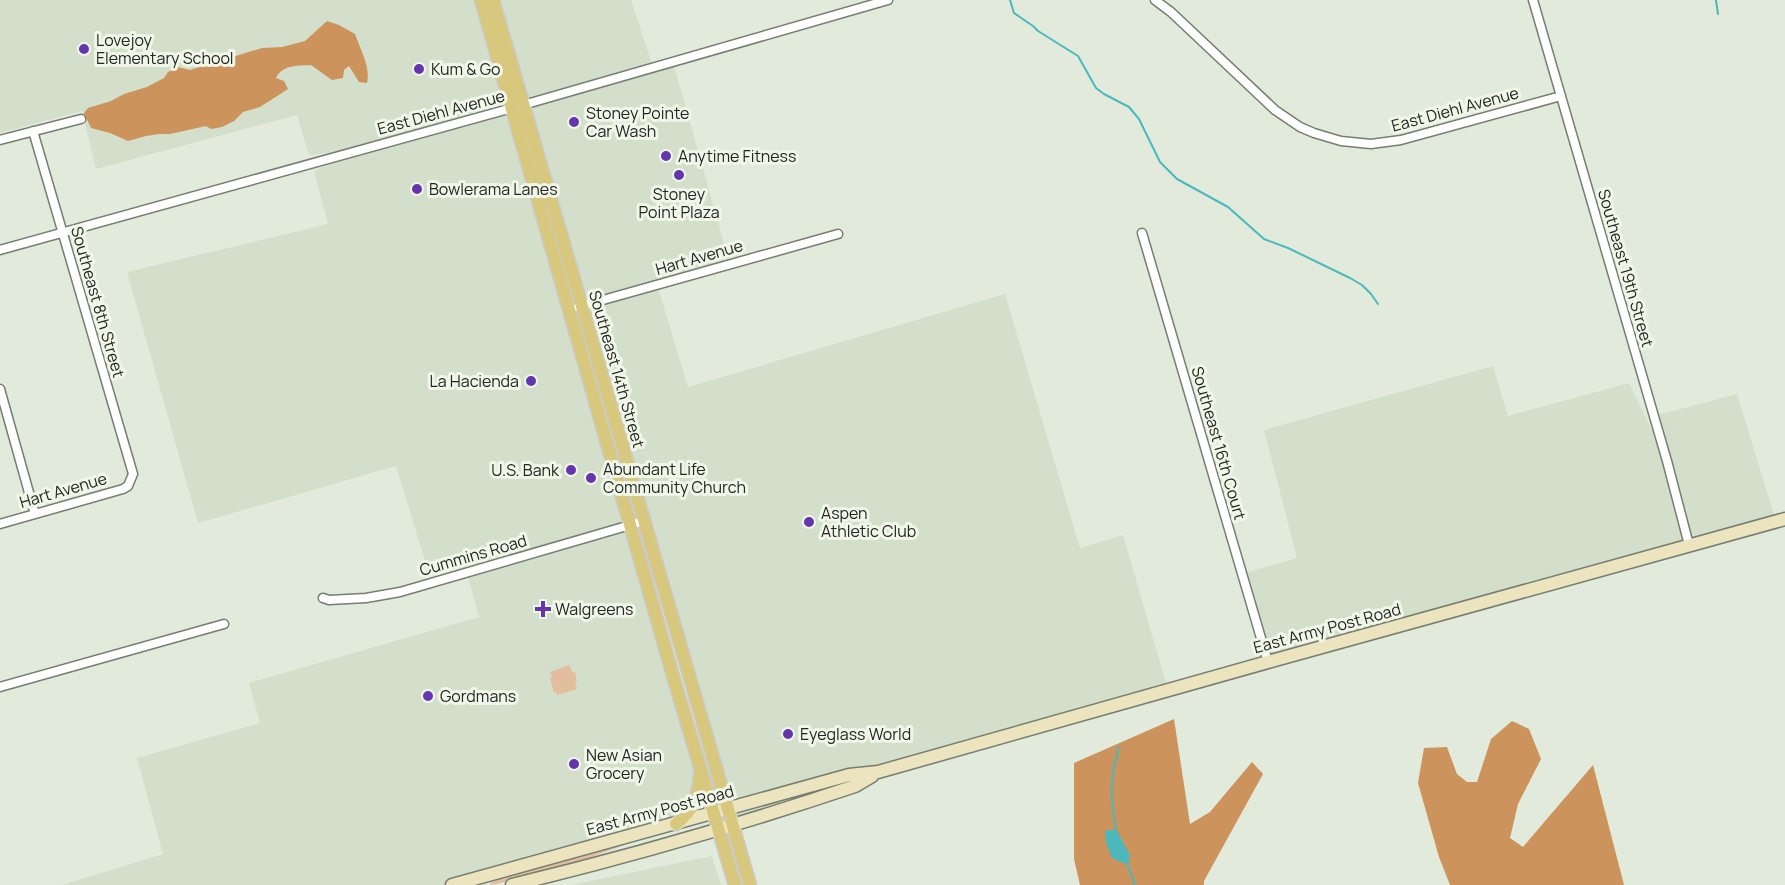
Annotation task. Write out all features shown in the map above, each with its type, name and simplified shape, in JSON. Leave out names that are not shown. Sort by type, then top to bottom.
[{"type":"main road","name":"Southeast 14th Street","points":[[481,0],[518,107],[581,306],[750,885]]},
{"type":"main road","name":"Southeast 14th Street","points":[[493,0],[569,309],[735,885]]},
{"type":"main road","name":"East Army Post Road","points":[[452,885],[849,776],[878,772],[1785,519]]},
{"type":"main road","points":[[676,824],[691,809],[699,792],[700,768]]},
{"type":"main road","name":"East Army Post Road","points":[[512,885],[621,858],[733,826],[855,786],[878,772]]},
{"type":"street","name":"East Diehl Avenue","points":[[0,250],[518,107],[888,0]]},
{"type":"street","name":"East Diehl Avenue","points":[[1155,0],[1171,12],[1275,110],[1300,127],[1341,141],[1371,144],[1401,140],[1561,96]]},
{"type":"street","name":"Southeast 19th Street","points":[[1533,0],[1664,450],[1689,545]]},
{"type":"street","points":[[0,140],[81,119]]},
{"type":"street","name":"Southeast 8th Street","points":[[33,131],[130,463],[133,474],[131,481]]},
{"type":"street","name":"Southeast 16th Court","points":[[1142,233],[1268,662]]},
{"type":"street","name":"Hart Avenue","points":[[569,309],[838,234]]},
{"type":"street","points":[[0,389],[4,416],[35,514]]},
{"type":"street","name":"Hart Avenue","points":[[0,524],[123,489],[131,481]]},
{"type":"street","name":"Cummins Road","points":[[323,598],[329,600],[366,598],[400,592],[644,521]]},
{"type":"street","points":[[0,687],[224,624]]},
{"type":"shaded area","points":[[0,0],[481,0],[711,820],[476,885],[62,885],[163,854],[137,758],[260,723],[249,683],[479,617],[467,573],[496,563],[429,574],[396,466],[198,523],[127,272],[328,224],[314,171],[368,148],[309,155],[297,115],[96,169],[82,111],[0,133]]},
{"type":"shaded area","points":[[494,0],[631,0],[653,67],[673,62],[730,264],[657,284],[688,387],[1005,294],[1080,548],[1123,535],[1168,690],[730,818]]},
{"type":"shaded area","points":[[327,21],[355,34],[366,65],[367,83],[359,82],[349,66],[344,70],[343,78],[332,80],[311,65],[291,67],[283,70],[276,78],[284,81],[288,89],[260,107],[243,112],[234,121],[222,127],[211,129],[206,126],[128,141],[91,128],[84,113],[88,108],[147,87],[178,67],[190,70],[262,48],[282,47],[305,41]]},
{"type":"shaded area","points":[[1493,366],[1508,416],[1629,383],[1665,457],[1654,416],[1737,394],[1776,521],[1268,662],[1242,574],[1297,558],[1264,430]]},
{"type":"shaded area","points":[[570,665],[572,672],[575,672],[577,689],[557,695],[556,692],[554,693],[550,672]]},
{"type":"shaded area","points":[[1174,719],[1190,824],[1210,812],[1252,762],[1263,774],[1204,881],[1204,885],[1080,885],[1074,859],[1074,763]]},
{"type":"shaded area","points":[[1512,721],[1529,729],[1541,759],[1518,804],[1510,838],[1523,847],[1593,765],[1624,885],[1450,885],[1439,857],[1418,783],[1424,748],[1447,747],[1457,774],[1467,782],[1477,782],[1491,739]]},
{"type":"shaded area","points":[[626,842],[627,844],[558,869],[492,885],[490,883],[527,869]]},
{"type":"shaded area","points":[[712,856],[721,885],[571,885]]},
{"type":"water","points":[[1116,829],[1130,855],[1128,865],[1112,858],[1106,842],[1105,831]]},
{"type":"waterway","points":[[1010,0],[1014,13],[1078,56],[1096,88],[1129,107],[1139,119],[1160,162],[1177,179],[1228,207],[1264,239],[1288,248],[1362,285],[1378,304]]},
{"type":"waterway","points":[[1716,0],[1718,14]]},
{"type":"waterway","points":[[1116,829],[1112,790],[1118,747]]},
{"type":"waterway","points":[[1127,863],[1135,885]]},
{"type":"place","name":"Lovejoy Elementary School","points":[[84,49]]},
{"type":"place","name":"Kum & Go","points":[[419,69]]},
{"type":"place","name":"Stoney Pointe Car Wash","points":[[574,122]]},
{"type":"place","name":"Anytime Fitness","points":[[666,156]]},
{"type":"place","name":"Stoney Point Plaza","points":[[679,175]]},
{"type":"place","name":"Bowlerama Lanes","points":[[417,189]]},
{"type":"place","name":"La Hacienda","points":[[531,381]]},
{"type":"place","name":"U.S. Bank","points":[[571,470]]},
{"type":"place","name":"Abundant Life Community Church","points":[[591,478]]},
{"type":"place","name":"Aspen Athletic Club","points":[[809,522]]},
{"type":"place","name":"Walgreens","points":[[543,609]]},
{"type":"place","name":"Gordmans","points":[[428,696]]},
{"type":"place","name":"Eyeglass World","points":[[788,734]]},
{"type":"place","name":"New Asian Grocery","points":[[574,764]]}]
